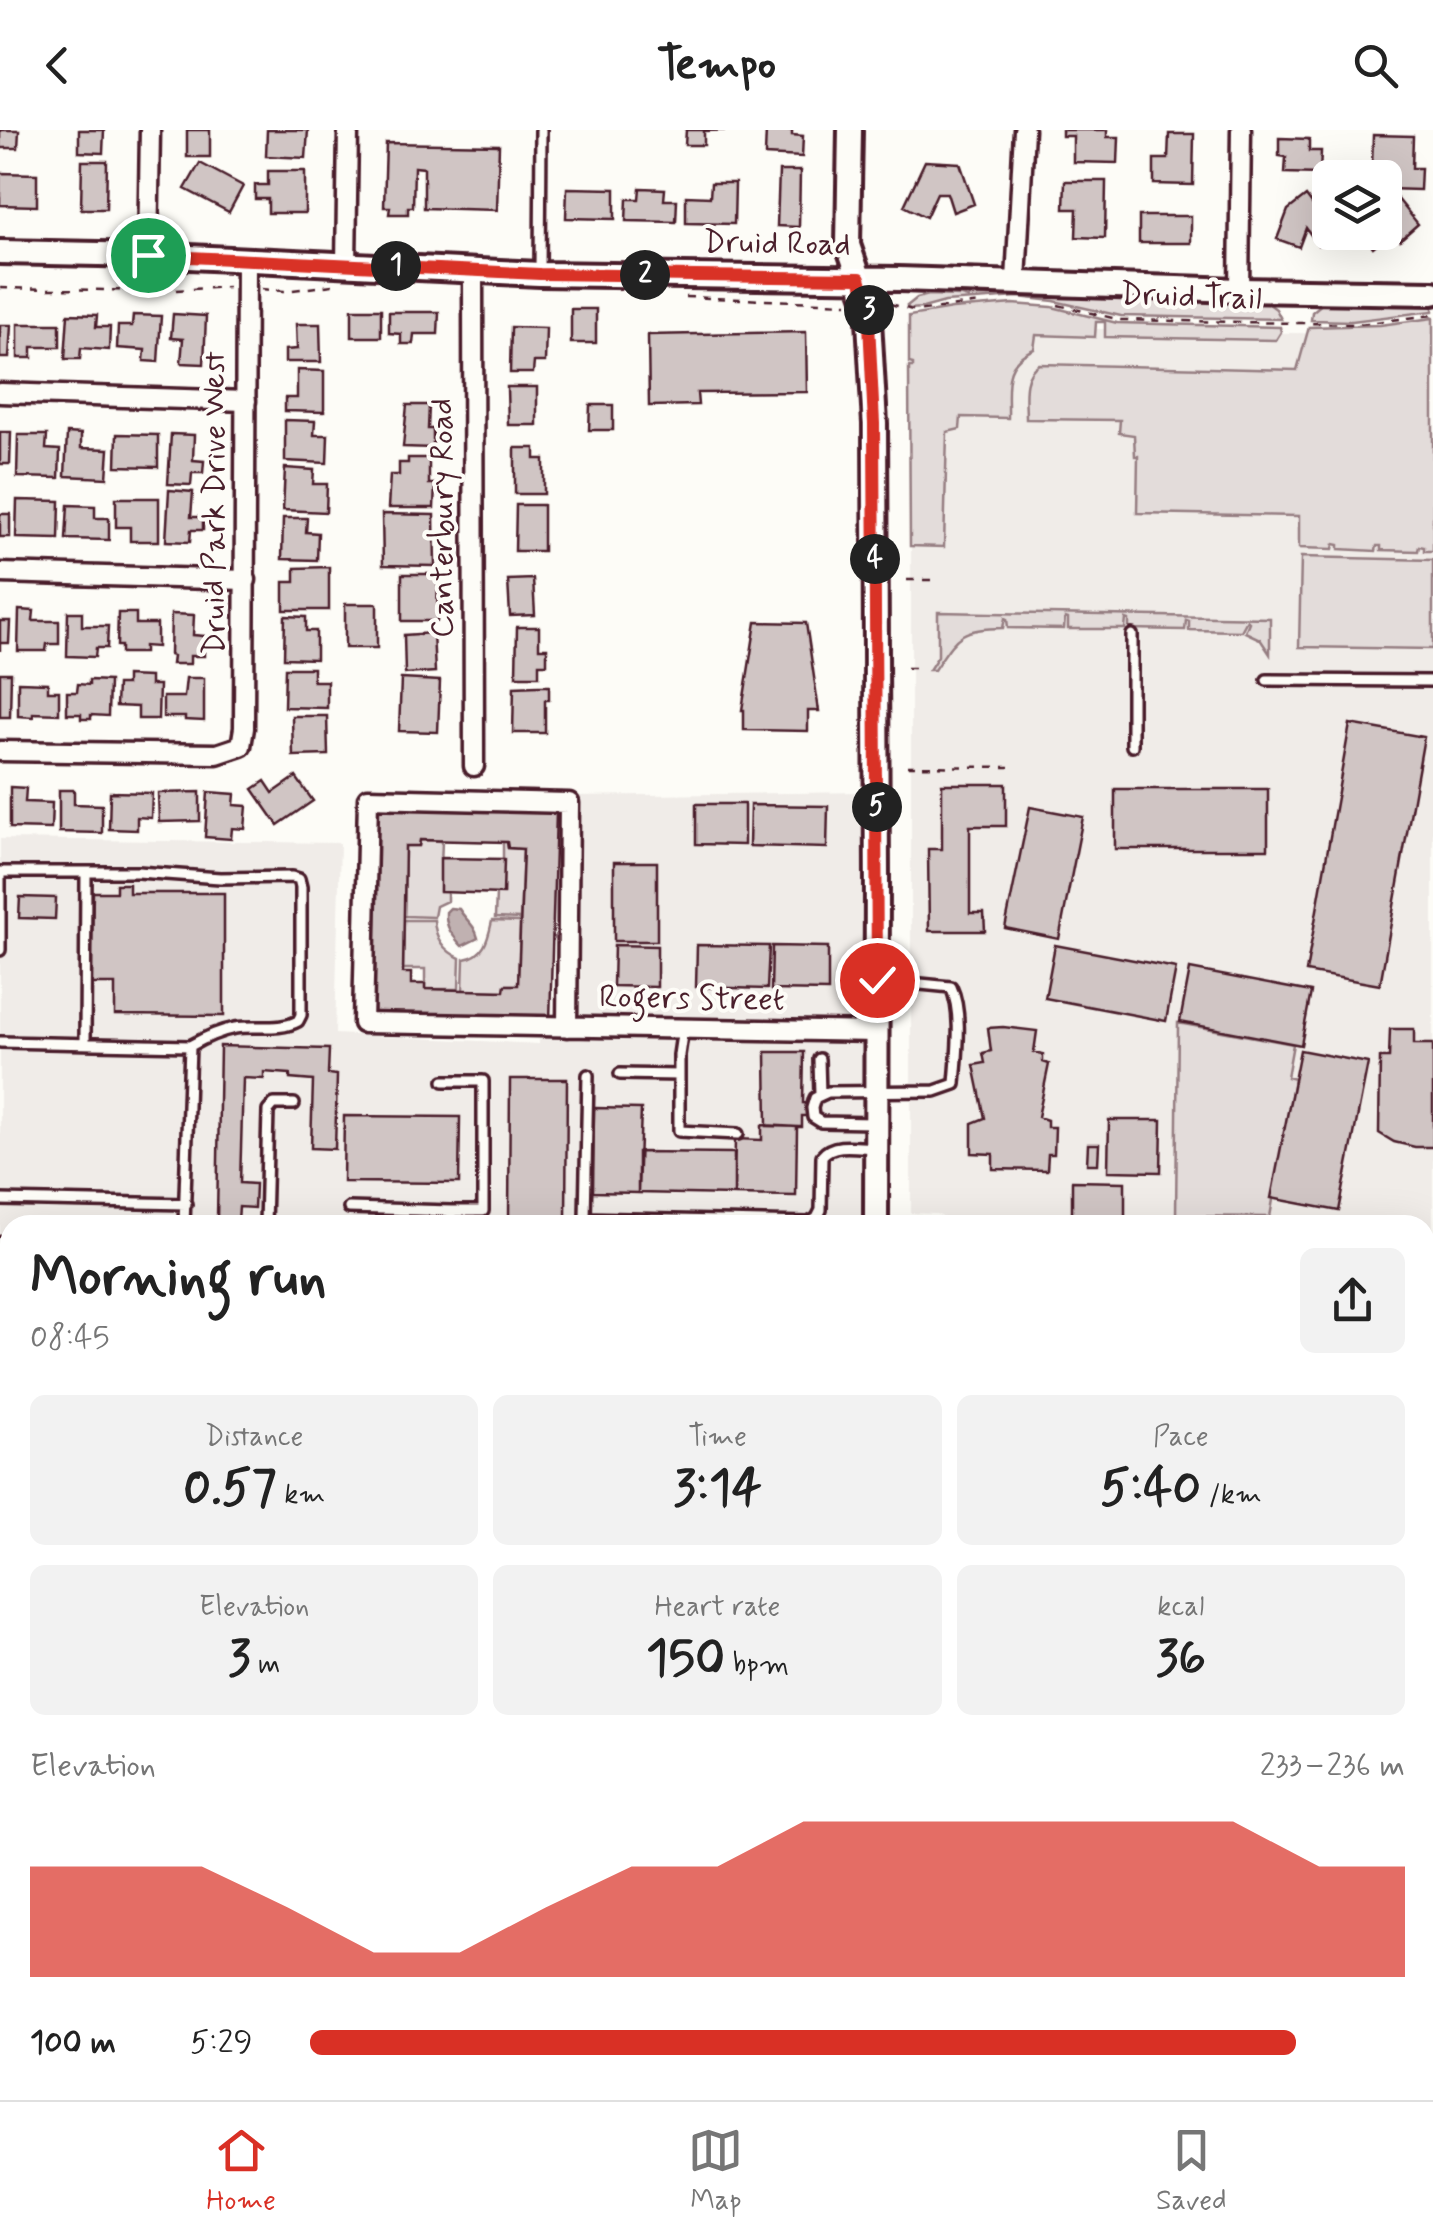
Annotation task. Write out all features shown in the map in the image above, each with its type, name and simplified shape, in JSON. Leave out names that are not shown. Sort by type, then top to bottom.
[{"type":"street","points":[[148,255],[150,130]]},
{"type":"street","points":[[340,274],[348,130]]},
{"type":"street","points":[[850,130],[848,245],[868,303],[874,424],[876,1215]]},
{"type":"street","points":[[1016,281],[1024,130]]},
{"type":"street","points":[[1239,290],[1241,130]]},
{"type":"street","name":"Druid Road","points":[[0,252],[246,260],[340,274],[473,270],[1433,293]]},
{"type":"street","name":"Druid Park Drive West","points":[[0,751],[217,754],[241,746],[246,580],[246,260]]},
{"type":"street","name":"Canterbury Road","points":[[473,270],[474,766]]},
{"type":"street","points":[[0,394],[246,400]]},
{"type":"street","points":[[0,573],[246,580]]},
{"type":"street","name":"Rogers Street","points":[[567,1026],[569,803],[368,798],[363,1023],[877,1032]]},
{"type":"lane","points":[[540,274],[541,130]]},
{"type":"lane","points":[[1132,635],[1132,746]]},
{"type":"lane","points":[[1267,680],[1433,680]]},
{"type":"lane","points":[[0,950],[1,872],[292,877],[299,879],[301,887],[298,1021],[285,1026],[236,1028],[190,1046],[0,1042]]},
{"type":"lane","points":[[85,1043],[86,873]]},
{"type":"lane","points":[[876,1123],[821,1122],[813,1118],[814,1098],[828,1092],[935,1091],[956,1084],[958,1056],[957,1000],[950,987],[877,980]]},
{"type":"lane","points":[[683,1028],[678,1055],[680,1130],[738,1134]]},
{"type":"lane","points":[[185,1215],[190,1046]]},
{"type":"lane","points":[[820,1058],[820,1095]]},
{"type":"lane","points":[[620,1074],[679,1075]]},
{"type":"lane","points":[[585,1215],[588,1076]]},
{"type":"lane","points":[[348,1208],[483,1211],[483,1081],[444,1081]]},
{"type":"lane","points":[[265,1215],[268,1111],[274,1104],[294,1104]]},
{"type":"lane","points":[[818,1215],[822,1156],[835,1147],[875,1148]]},
{"type":"lane","points":[[0,1200],[186,1204]]},
{"type":"lane","points":[[451,1210],[451,1215]]},
{"type":"path","points":[[258,289],[284,291],[340,274]]},
{"type":"path","points":[[0,288],[158,291],[235,287]]},
{"type":"path","points":[[678,297],[842,303]]},
{"type":"path","points":[[890,304],[916,311],[986,302]]},
{"type":"path","name":"Druid Trail","points":[[1053,304],[1122,320],[1359,324],[1433,315]]},
{"type":"path","points":[[907,580],[937,580]]},
{"type":"path","points":[[907,668],[919,668]]},
{"type":"path","points":[[907,766],[1009,767]]},
{"type":"shaded area","points":[[929,295],[1136,298],[1143,302],[1144,298],[1265,301],[1281,319],[1121,316],[1018,297],[945,302],[923,308],[907,306]]},
{"type":"shaded area","points":[[1323,303],[1433,304],[1433,311],[1352,321],[1311,320],[1312,312]]},
{"type":"shaded area","points":[[1013,304],[1052,307],[1117,323],[1280,327],[1281,332],[1276,340],[1105,337],[1105,322],[1096,322],[1095,337],[1036,335],[1034,349],[1016,361],[1012,369],[1008,418],[961,417],[960,429],[947,432],[944,547],[910,546],[909,367],[913,364],[909,363],[909,316]]},
{"type":"shaded area","points":[[1433,318],[1433,551],[1424,551],[1419,546],[1418,551],[1381,550],[1381,546],[1376,551],[1339,549],[1334,544],[1333,549],[1299,548],[1299,516],[1137,513],[1138,456],[1134,435],[1119,433],[1120,420],[1026,419],[1027,381],[1039,364],[1297,370],[1309,327],[1380,325]]},
{"type":"shaded area","points":[[911,325],[1433,336],[1433,1215],[911,1213]]},
{"type":"shaded area","points":[[1301,557],[1433,560],[1433,649],[1299,647]]},
{"type":"shaded area","points":[[938,612],[1270,618],[1270,654],[1260,639],[1245,632],[1247,620],[1241,631],[1189,630],[1186,620],[1185,630],[1129,629],[1126,619],[1125,629],[1068,629],[1065,618],[1064,629],[1008,628],[1005,618],[1003,628],[961,636],[934,670],[929,670],[938,656]]},
{"type":"shaded area","points":[[868,792],[868,1022],[576,1017],[571,796]]},
{"type":"shaded area","points":[[0,839],[340,843],[335,1034],[539,1044],[539,1036],[868,1041],[867,1215],[0,1215]]},
{"type":"shaded area","points":[[420,840],[442,841],[440,891],[447,892],[447,901],[436,906],[434,917],[404,916],[405,846],[419,846]]},
{"type":"shaded area","points":[[503,842],[507,842],[508,848],[523,849],[520,919],[495,918],[496,894],[503,893]]},
{"type":"shaded area","points":[[459,909],[478,938],[462,946],[447,923],[446,912]]},
{"type":"shaded area","points":[[404,920],[434,920],[441,943],[460,958],[459,989],[425,989],[425,969],[403,969]]},
{"type":"shaded area","points":[[492,921],[520,922],[518,985],[505,985],[504,991],[463,990],[464,959],[481,950]]},
{"type":"shaded area","points":[[1178,1023],[1293,1044],[1287,1077],[1294,1079],[1270,1215],[1176,1215]]},
{"type":"building","points":[[0,130],[19,130],[18,148],[0,148]]},
{"type":"building","points":[[79,130],[104,130],[103,153],[79,152]]},
{"type":"building","points":[[187,130],[210,130],[210,157],[187,157]]},
{"type":"building","points":[[267,130],[308,130],[306,158],[266,156]]},
{"type":"building","points":[[686,130],[739,130],[704,131],[704,145],[685,145]]},
{"type":"building","points":[[766,130],[792,130],[792,135],[803,136],[802,157],[765,155]]},
{"type":"building","points":[[1062,130],[1107,130],[1107,137],[1119,137],[1118,163],[1073,162],[1073,136],[1062,136]]},
{"type":"building","points":[[1169,134],[1194,134],[1193,185],[1154,184],[1154,159],[1168,159]]},
{"type":"building","points":[[1373,135],[1413,136],[1412,168],[1421,168],[1420,190],[1402,189],[1402,160],[1372,160]]},
{"type":"building","points":[[1279,138],[1309,139],[1309,151],[1321,151],[1321,160],[1312,160],[1312,174],[1285,173],[1286,157],[1279,156]]},
{"type":"building","points":[[386,143],[499,145],[497,210],[424,208],[424,168],[414,167],[413,207],[408,207],[408,214],[389,214],[390,207],[384,207]]},
{"type":"building","points":[[82,161],[107,161],[106,209],[81,209]]},
{"type":"building","points":[[925,161],[960,163],[974,204],[953,212],[947,193],[937,193],[926,217],[904,206]]},
{"type":"building","points":[[200,163],[243,186],[229,212],[185,189]]},
{"type":"building","points":[[268,171],[305,171],[305,213],[268,213],[268,199],[255,199],[255,185],[268,185]]},
{"type":"building","points":[[779,171],[800,171],[799,227],[777,226]]},
{"type":"building","points":[[0,173],[37,174],[37,206],[0,205]]},
{"type":"building","points":[[1065,181],[1106,181],[1105,238],[1076,237],[1077,209],[1064,209]]},
{"type":"building","points":[[711,183],[735,183],[734,224],[686,223],[686,196],[710,197]]},
{"type":"building","points":[[567,188],[615,189],[615,219],[566,218]]},
{"type":"building","points":[[640,188],[665,189],[664,200],[677,200],[676,222],[626,221],[627,199],[639,199]]},
{"type":"building","points":[[1306,196],[1312,204],[1312,236],[1306,228],[1299,247],[1277,239],[1288,210]]},
{"type":"building","points":[[1402,204],[1418,224],[1402,238]]},
{"type":"building","points":[[1139,216],[1191,216],[1191,243],[1139,243]]},
{"type":"building","points":[[352,309],[381,309],[381,337],[352,337]]},
{"type":"building","points":[[571,309],[596,309],[596,343],[571,343]]},
{"type":"building","points":[[389,312],[439,312],[438,334],[414,334],[413,344],[401,344],[401,334],[389,333]]},
{"type":"building","points":[[68,314],[97,315],[96,327],[110,327],[109,350],[81,348],[80,359],[65,359]]},
{"type":"building","points":[[173,314],[206,316],[204,364],[181,363],[183,339],[171,338]]},
{"type":"building","points":[[133,315],[161,316],[158,362],[144,361],[145,350],[117,348],[118,326],[132,326]]},
{"type":"building","points":[[18,324],[60,324],[60,347],[32,347],[32,358],[18,358]]},
{"type":"building","points":[[296,324],[320,324],[321,362],[285,362],[285,350],[297,349]]},
{"type":"building","points":[[0,325],[11,325],[9,358],[0,358]]},
{"type":"building","points":[[511,327],[546,328],[545,362],[534,362],[533,373],[510,373]]},
{"type":"building","points":[[806,332],[807,392],[697,393],[698,405],[649,406],[648,335]]},
{"type":"building","points":[[297,370],[324,371],[324,412],[285,411],[285,398],[297,398]]},
{"type":"building","points":[[507,387],[537,387],[537,425],[508,425]]},
{"type":"building","points":[[407,405],[429,405],[428,429],[433,429],[433,448],[403,447]]},
{"type":"building","points":[[590,405],[613,405],[613,430],[589,430]]},
{"type":"building","points":[[285,420],[315,421],[314,435],[328,435],[327,463],[285,461]]},
{"type":"building","points":[[0,432],[11,432],[10,464],[0,464]]},
{"type":"building","points":[[67,433],[81,434],[81,448],[109,449],[107,478],[65,476]]},
{"type":"building","points":[[117,434],[158,435],[158,467],[116,466]]},
{"type":"building","points":[[171,434],[194,435],[193,460],[204,461],[203,473],[192,473],[191,485],[168,484]]},
{"type":"building","points":[[18,435],[47,435],[46,449],[60,450],[59,478],[17,477]]},
{"type":"building","points":[[515,448],[535,448],[535,459],[544,459],[544,494],[515,494]]},
{"type":"building","points":[[408,458],[429,458],[429,484],[435,484],[434,508],[388,508],[390,475],[399,475],[399,463],[408,463]]},
{"type":"building","points":[[285,468],[314,470],[313,484],[327,484],[326,512],[283,510]]},
{"type":"building","points":[[169,490],[193,492],[191,517],[203,517],[203,530],[191,530],[190,542],[166,541]]},
{"type":"building","points":[[116,498],[159,498],[159,541],[130,541],[130,527],[116,527]]},
{"type":"building","points":[[17,500],[60,501],[59,539],[16,538]]},
{"type":"building","points":[[68,505],[95,506],[95,518],[109,518],[109,540],[66,539]]},
{"type":"building","points":[[516,505],[543,505],[543,551],[515,551]]},
{"type":"building","points":[[0,514],[10,514],[10,537],[0,537]]},
{"type":"building","points":[[382,514],[434,515],[435,566],[383,565]]},
{"type":"building","points":[[283,518],[307,518],[306,532],[318,533],[317,560],[282,559]]},
{"type":"building","points":[[329,567],[329,610],[284,610],[284,582],[295,582],[295,568]]},
{"type":"building","points":[[402,574],[438,574],[437,621],[402,621]]},
{"type":"building","points":[[533,579],[535,615],[510,616],[508,580]]},
{"type":"building","points":[[345,604],[377,604],[377,648],[345,648]]},
{"type":"building","points":[[19,610],[34,611],[33,621],[59,621],[59,644],[47,644],[46,651],[18,651]]},
{"type":"building","points":[[68,612],[82,612],[82,626],[108,626],[107,648],[96,648],[95,657],[67,656]]},
{"type":"building","points":[[118,613],[136,613],[136,624],[157,624],[157,647],[144,646],[144,653],[121,653],[121,646],[117,646]]},
{"type":"building","points":[[171,614],[194,615],[193,635],[204,636],[204,656],[190,656],[190,664],[172,664]]},
{"type":"building","points":[[285,616],[306,617],[306,631],[316,631],[316,659],[284,658]]},
{"type":"building","points":[[0,621],[10,621],[9,643],[0,643]]},
{"type":"building","points":[[756,622],[806,623],[819,711],[808,711],[808,731],[744,730],[742,710]]},
{"type":"building","points":[[517,627],[539,627],[539,648],[547,648],[547,664],[539,664],[539,676],[516,676]]},
{"type":"building","points":[[433,633],[435,672],[405,674],[404,635]]},
{"type":"building","points":[[285,668],[313,668],[313,681],[327,681],[327,708],[284,707]]},
{"type":"building","points":[[0,673],[11,673],[10,717],[0,717]]},
{"type":"building","points":[[126,676],[150,677],[150,685],[159,685],[158,719],[138,719],[138,707],[116,706],[117,685],[126,685]]},
{"type":"building","points":[[186,678],[204,678],[204,721],[163,717],[163,697],[184,697]]},
{"type":"building","points":[[401,679],[440,681],[438,732],[399,731]]},
{"type":"building","points":[[89,680],[109,681],[108,716],[81,719],[81,714],[67,714],[67,692],[77,692],[78,684],[89,685]]},
{"type":"building","points":[[18,682],[48,683],[48,691],[59,691],[59,714],[18,716]]},
{"type":"building","points":[[549,686],[545,733],[513,733],[514,687]]},
{"type":"building","points":[[292,716],[327,716],[328,755],[293,756]]},
{"type":"building","points":[[1350,724],[1424,737],[1380,985],[1306,972]]},
{"type":"building","points":[[296,777],[313,801],[278,825],[253,789],[265,781],[273,793]]},
{"type":"building","points":[[942,784],[1006,784],[1006,826],[970,826],[970,913],[984,913],[985,931],[929,931],[928,849],[942,849]]},
{"type":"building","points":[[10,787],[26,788],[25,802],[52,803],[51,829],[10,828]]},
{"type":"building","points":[[1115,789],[1268,789],[1268,849],[1115,849]]},
{"type":"building","points":[[59,790],[74,790],[74,804],[102,805],[102,833],[59,832]]},
{"type":"building","points":[[110,792],[152,793],[151,818],[137,817],[137,830],[109,829]]},
{"type":"building","points":[[200,792],[200,821],[159,822],[158,793]]},
{"type":"building","points":[[208,792],[235,794],[234,805],[247,806],[245,829],[232,828],[231,839],[205,837]]},
{"type":"building","points":[[696,804],[744,804],[744,845],[696,844]]},
{"type":"building","points":[[750,805],[828,806],[827,848],[749,846]]},
{"type":"building","points":[[1030,807],[1083,817],[1059,939],[1005,928]]},
{"type":"building","points":[[378,809],[556,812],[550,1021],[373,1016]],"holes":[[[420,840],[507,842],[508,848],[523,849],[518,985],[505,985],[504,991],[425,989],[425,984],[411,984],[411,973],[403,973],[405,846],[419,846]]]},
{"type":"building","points":[[440,858],[504,859],[503,894],[440,892]]},
{"type":"building","points":[[614,862],[657,862],[657,941],[614,941]]},
{"type":"building","points":[[116,884],[129,884],[129,893],[224,893],[224,1016],[115,1015],[115,984],[91,984],[93,892],[116,892]]},
{"type":"building","points":[[20,897],[56,898],[55,919],[19,918]]},
{"type":"building","points":[[614,945],[657,946],[657,987],[613,986]]},
{"type":"building","points":[[697,945],[769,946],[767,989],[696,987]]},
{"type":"building","points":[[1055,945],[1176,968],[1166,1021],[1045,998]]},
{"type":"building","points":[[772,946],[828,947],[828,991],[771,990]]},
{"type":"building","points":[[1190,969],[1311,992],[1301,1045],[1180,1022]]},
{"type":"building","points":[[988,1028],[1037,1031],[1034,1052],[1043,1054],[1043,1062],[1049,1064],[1038,1117],[1047,1120],[1047,1127],[1055,1127],[1054,1154],[1048,1154],[1047,1170],[993,1169],[993,1154],[972,1153],[972,1123],[985,1118],[974,1065],[985,1063],[983,1053],[991,1051]]},
{"type":"building","points":[[1390,1029],[1414,1029],[1414,1044],[1433,1044],[1433,1147],[1394,1142],[1379,1133],[1380,1058],[1389,1058]]},
{"type":"building","points":[[220,1046],[329,1049],[328,1074],[337,1075],[335,1149],[311,1148],[313,1081],[264,1072],[264,1079],[243,1078],[240,1183],[255,1184],[254,1208],[239,1207],[238,1215],[217,1215]]},
{"type":"building","points":[[1300,1050],[1368,1063],[1339,1211],[1271,1198]]},
{"type":"building","points":[[766,1052],[804,1052],[803,1103],[818,1104],[818,1116],[802,1116],[802,1127],[767,1126]]},
{"type":"building","points":[[510,1079],[567,1079],[566,1215],[509,1215]]},
{"type":"building","points":[[594,1108],[641,1109],[638,1193],[593,1192]]},
{"type":"building","points":[[344,1116],[460,1117],[459,1183],[343,1182]]},
{"type":"building","points":[[1109,1120],[1162,1120],[1161,1172],[1108,1171]]},
{"type":"building","points":[[762,1125],[797,1127],[796,1196],[734,1195],[735,1139],[762,1140]]},
{"type":"building","points":[[1088,1144],[1099,1144],[1098,1164],[1087,1164]]},
{"type":"building","points":[[638,1152],[734,1153],[734,1195],[638,1193]]},
{"type":"building","points":[[1072,1181],[1125,1182],[1125,1215],[1072,1215]]},
{"type":"route","points":[[148,255],[540,274],[860,278],[868,303],[874,424],[877,980]]}]
